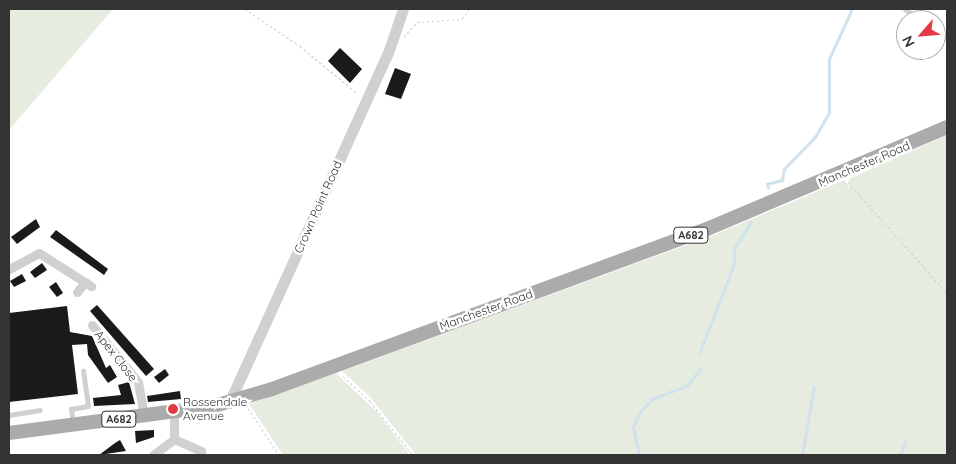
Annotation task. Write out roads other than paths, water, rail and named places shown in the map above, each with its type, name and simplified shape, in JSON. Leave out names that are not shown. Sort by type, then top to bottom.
[{"type":"main road","name":"Manchester Road","points":[[9,433],[229,403],[333,367],[707,229],[842,174],[947,127]]},
{"type":"street","name":"Crown Point Road","points":[[229,403],[388,53],[403,9]]},
{"type":"street","points":[[9,269],[39,253],[88,284],[77,292]]},
{"type":"street","name":"Apex Close","points":[[92,325],[138,382],[144,416]]},
{"type":"street","points":[[174,412],[174,439]]},
{"type":"street","points":[[174,439],[201,450]]},
{"type":"street","points":[[152,455],[174,439]]},
{"type":"lane","points":[[73,425],[70,409],[88,406],[83,371]]},
{"type":"lane","points":[[9,415],[40,410]]},
{"type":"waterway","points":[[768,188],[767,184],[782,180],[784,169],[815,137],[829,113],[829,59],[852,9]]},
{"type":"waterway","points":[[700,352],[734,264],[734,249],[750,223]]},
{"type":"waterway","points":[[639,455],[633,427],[640,412],[652,399],[688,385],[700,369]]},
{"type":"waterway","points":[[802,455],[814,387]]},
{"type":"waterway","points":[[900,455],[905,442]]},
{"type":"place","name":"Rossendale Avenue","points":[[173,409]]}]
